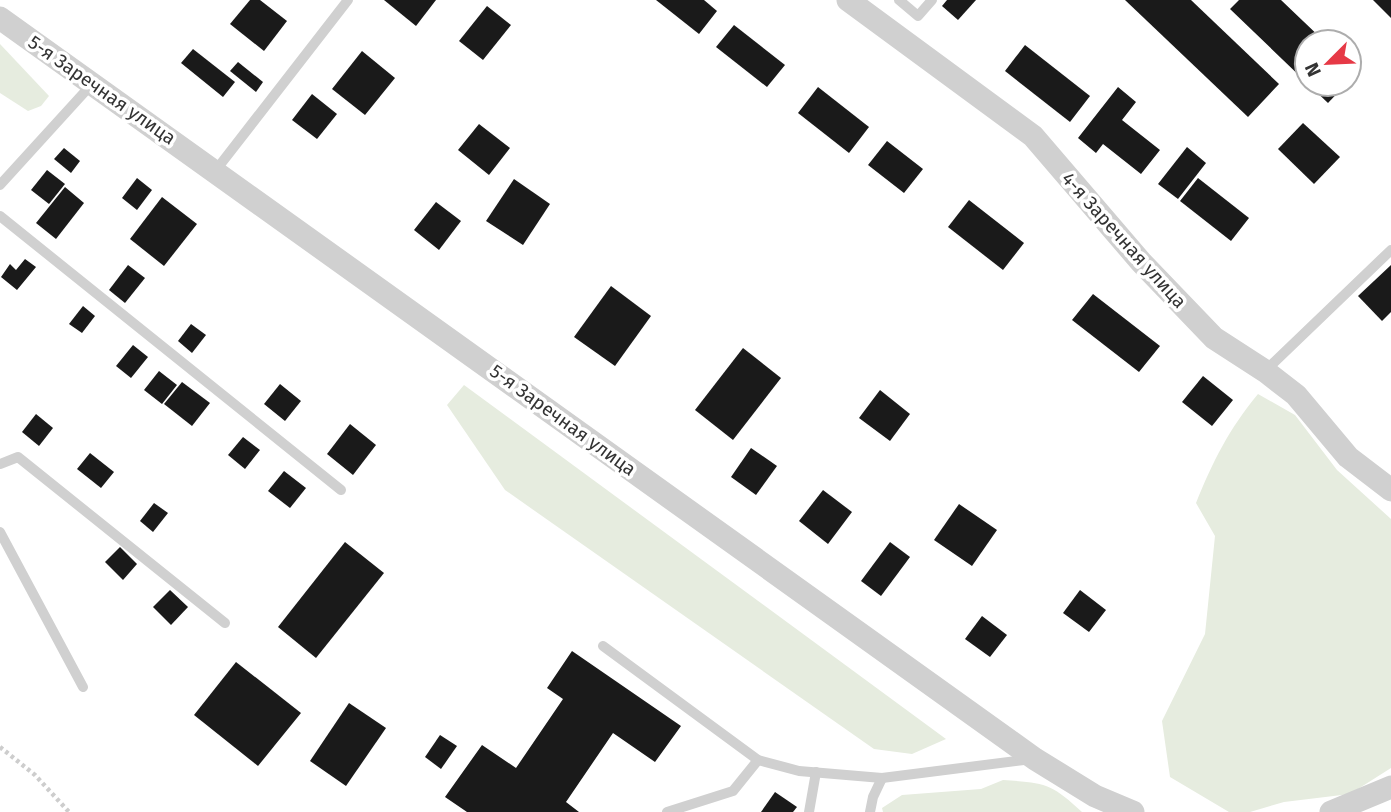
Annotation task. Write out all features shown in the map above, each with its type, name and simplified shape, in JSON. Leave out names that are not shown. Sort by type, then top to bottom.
[{"type":"street","name":"4-я Заречная улица","points":[[848,0],[1033,136],[1141,262],[1214,338],[1296,395],[1348,457],[1391,490]]},
{"type":"street","name":"5-я Заречная улица","points":[[0,18],[91,85],[216,170],[1035,759],[1095,796],[1133,812]]},
{"type":"street","points":[[1331,812],[1391,787]]},
{"type":"lane","points":[[216,170],[348,0]]},
{"type":"lane","points":[[899,0],[918,16],[932,0]]},
{"type":"lane","points":[[0,185],[91,85]]},
{"type":"lane","points":[[0,216],[341,490]]},
{"type":"lane","points":[[1265,371],[1391,250]]},
{"type":"lane","points":[[0,464],[18,457],[225,623]]},
{"type":"lane","points":[[0,532],[83,687]]},
{"type":"lane","points":[[603,646],[758,760],[799,771],[882,778],[1035,759]]},
{"type":"lane","points":[[667,812],[733,791],[758,760]]},
{"type":"lane","points":[[808,812],[816,772]]},
{"type":"lane","points":[[870,812],[873,797],[882,778]]},
{"type":"path","points":[[0,747],[35,775],[69,812]]},
{"type":"shaded area","points":[[0,44],[49,96],[41,106],[28,111],[0,93]]},
{"type":"shaded area","points":[[464,385],[946,739],[912,754],[874,749],[505,490],[447,405]]},
{"type":"shaded area","points":[[1258,394],[1295,415],[1337,470],[1391,519],[1391,768],[1350,794],[1284,802],[1250,812],[1229,812],[1170,777],[1162,721],[1205,634],[1215,536],[1196,503],[1223,446]]},
{"type":"shaded area","points":[[1003,780],[1047,786],[1082,812],[883,812],[882,808],[902,795],[981,789]]},
{"type":"building","points":[[250,0],[260,0],[287,21],[264,51],[230,24]]},
{"type":"building","points":[[384,0],[436,0],[416,26]]},
{"type":"building","points":[[656,0],[704,0],[717,11],[699,34]]},
{"type":"building","points":[[947,0],[976,0],[958,20],[942,6]]},
{"type":"building","points":[[1125,0],[1191,0],[1279,84],[1248,117]]},
{"type":"building","points":[[1239,0],[1281,0],[1310,28],[1293,28],[1293,70],[1230,9]]},
{"type":"building","points":[[1373,0],[1391,0],[1391,18]]},
{"type":"building","points":[[487,6],[511,25],[483,60],[459,41]]},
{"type":"building","points":[[734,25],[785,65],[767,87],[716,47]]},
{"type":"building","points":[[1025,45],[1090,96],[1070,122],[1005,71]]},
{"type":"building","points":[[193,49],[235,82],[223,97],[181,63]]},
{"type":"building","points":[[362,51],[395,78],[365,115],[332,89]]},
{"type":"building","points":[[238,62],[263,82],[256,92],[230,71]]},
{"type":"building","points":[[818,87],[869,127],[849,153],[798,113]]},
{"type":"building","points":[[1118,87],[1136,102],[1122,120],[1160,150],[1141,174],[1103,144],[1096,153],[1078,138]]},
{"type":"building","points":[[312,94],[337,114],[317,139],[292,120]]},
{"type":"building","points":[[1303,123],[1340,157],[1314,184],[1278,149]]},
{"type":"building","points":[[479,124],[510,148],[489,175],[458,150]]},
{"type":"building","points":[[887,141],[923,169],[904,193],[868,165]]},
{"type":"building","points":[[1187,147],[1206,163],[1178,199],[1158,184]]},
{"type":"building","points":[[64,148],[80,161],[71,173],[54,159]]},
{"type":"building","points":[[47,170],[65,184],[49,204],[31,190]]},
{"type":"building","points":[[137,178],[152,190],[137,210],[122,198]]},
{"type":"building","points":[[1198,178],[1249,218],[1231,241],[1180,201]]},
{"type":"building","points":[[514,179],[550,204],[523,245],[486,221]]},
{"type":"building","points":[[65,187],[84,203],[56,239],[36,223]]},
{"type":"building","points":[[162,197],[197,224],[164,266],[130,239]]},
{"type":"building","points":[[969,200],[1024,243],[1003,270],[948,227]]},
{"type":"building","points":[[436,202],[461,221],[439,250],[414,230]]},
{"type":"building","points":[[25,259],[36,267],[17,290],[1,277],[10,264],[16,270]]},
{"type":"building","points":[[128,265],[145,278],[125,303],[109,290]]},
{"type":"building","points":[[1391,265],[1391,312],[1382,321],[1358,296]]},
{"type":"building","points":[[611,286],[651,316],[615,366],[574,337]]},
{"type":"building","points":[[1093,294],[1160,346],[1139,372],[1072,320]]},
{"type":"building","points":[[83,306],[95,316],[82,333],[69,324]]},
{"type":"building","points":[[191,324],[206,335],[192,353],[178,341]]},
{"type":"building","points":[[133,345],[148,357],[131,378],[116,366]]},
{"type":"building","points":[[743,348],[781,378],[733,440],[695,410]]},
{"type":"building","points":[[159,371],[177,385],[162,404],[144,390]]},
{"type":"building","points":[[1203,376],[1233,400],[1212,426],[1182,402]]},
{"type":"building","points":[[182,382],[210,403],[192,426],[164,404]]},
{"type":"building","points":[[280,384],[301,401],[285,421],[264,404]]},
{"type":"building","points":[[880,390],[910,414],[890,441],[859,418]]},
{"type":"building","points":[[36,414],[53,428],[39,446],[22,432]]},
{"type":"building","points":[[350,424],[376,445],[353,475],[327,454]]},
{"type":"building","points":[[243,437],[260,450],[245,469],[228,455]]},
{"type":"building","points":[[751,448],[777,466],[756,495],[731,477]]},
{"type":"building","points":[[90,453],[114,472],[101,488],[77,469]]},
{"type":"building","points":[[284,471],[306,488],[290,508],[268,491]]},
{"type":"building","points":[[823,490],[852,512],[828,544],[799,521]]},
{"type":"building","points":[[154,503],[168,513],[153,532],[140,521]]},
{"type":"building","points":[[959,504],[997,530],[972,566],[934,540]]},
{"type":"building","points":[[345,542],[384,573],[316,658],[278,627]]},
{"type":"building","points":[[890,542],[910,557],[881,596],[861,581]]},
{"type":"building","points":[[120,547],[137,564],[123,580],[105,562]]},
{"type":"building","points":[[170,590],[188,607],[171,625],[153,607]]},
{"type":"building","points":[[1080,590],[1106,610],[1089,632],[1063,613]]},
{"type":"building","points":[[982,616],[1007,635],[990,657],[965,639]]},
{"type":"building","points":[[572,651],[681,726],[655,762],[613,733],[566,802],[579,812],[467,812],[445,797],[482,745],[516,768],[563,699],[547,688]]},
{"type":"building","points":[[236,662],[301,713],[258,766],[194,715]]},
{"type":"building","points":[[349,703],[386,728],[346,786],[310,761]]},
{"type":"building","points":[[440,735],[457,746],[441,769],[425,757]]},
{"type":"building","points":[[775,792],[797,807],[793,812],[761,812]]}]
